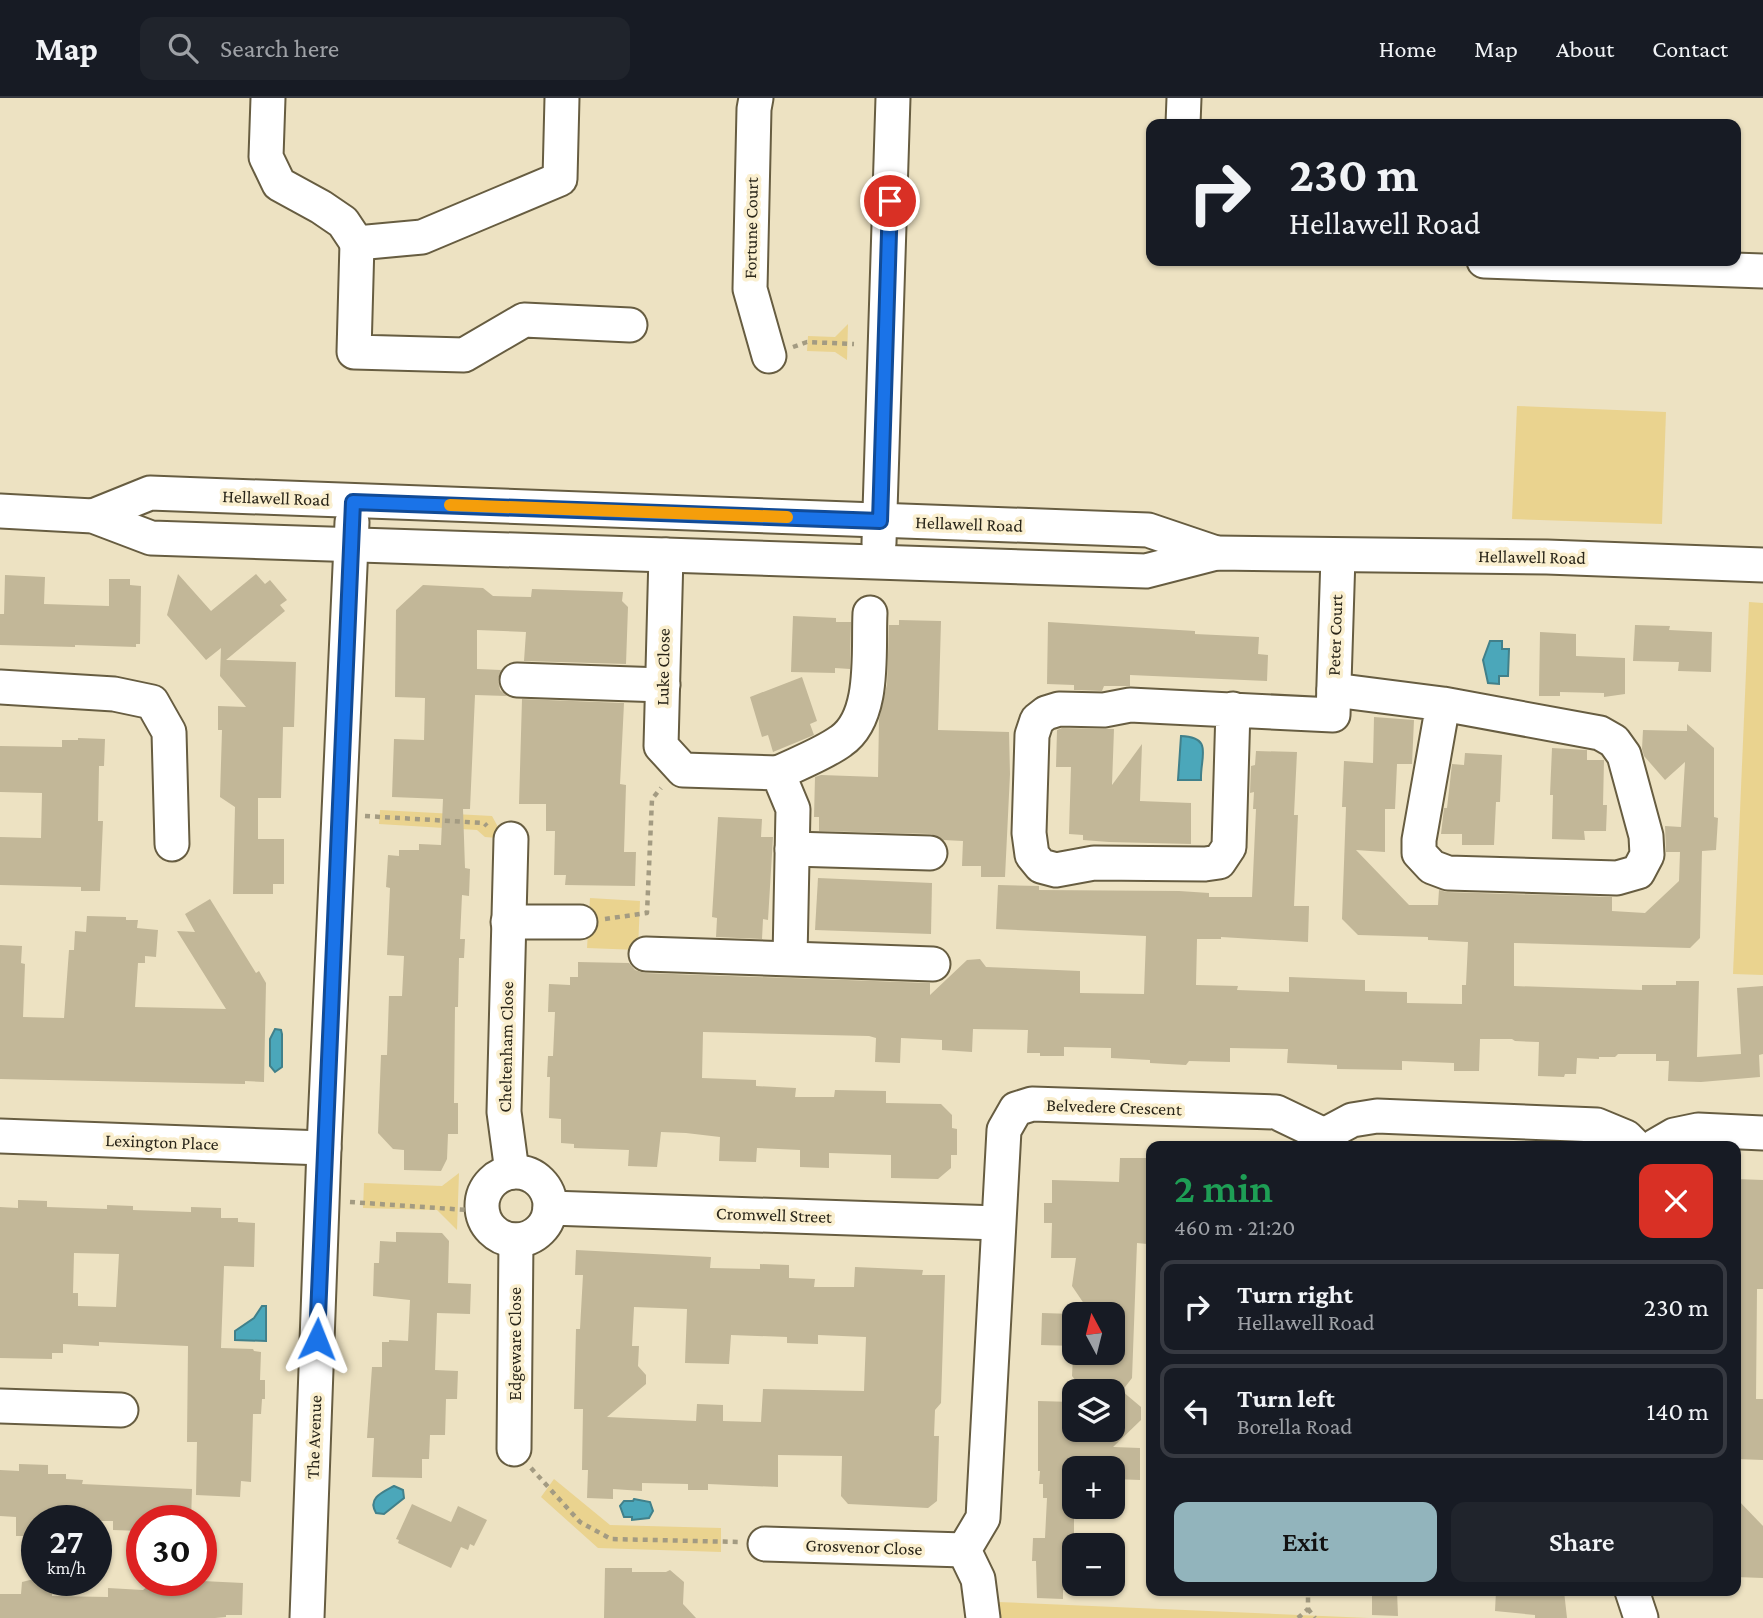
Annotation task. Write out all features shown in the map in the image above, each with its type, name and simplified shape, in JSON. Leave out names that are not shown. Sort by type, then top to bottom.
[{"type":"street","points":[[268,98],[266,157],[279,184],[343,222],[357,243],[354,352],[464,355],[524,320],[630,325]]},
{"type":"street","points":[[357,243],[422,237],[560,179],[562,98]]},
{"type":"street","name":"Fortune Court","points":[[756,98],[750,289],[769,356]]},
{"type":"street","points":[[878,562],[893,98]]},
{"type":"street","points":[[1183,119],[1184,98]]},
{"type":"street","points":[[1624,266],[1763,271]]},
{"type":"street","name":"Hellawell Road","points":[[93,516],[150,493],[1148,530],[1216,553]]},
{"type":"street","name":"The Avenue","points":[[307,1618],[324,1149],[353,502]]},
{"type":"street","name":"Hellawell Road","points":[[0,511],[93,516],[151,538],[1146,571],[1216,553],[1547,557],[1763,565]]},
{"type":"street","name":"Luke Close","points":[[666,555],[662,746],[683,769]]},
{"type":"street","name":"Peter Court","points":[[1333,702],[1338,556]]},
{"type":"street","points":[[683,769],[778,773],[843,740],[859,720],[867,699],[870,613]]},
{"type":"street","points":[[517,680],[663,685]]},
{"type":"street","points":[[0,687],[114,694],[152,702],[169,732],[172,844]]},
{"type":"street","points":[[1233,709],[1229,847],[1219,862],[1094,863],[1056,870],[1041,866],[1032,855],[1032,735],[1037,720],[1046,713],[1059,709],[1104,710],[1130,705],[1233,709],[1333,702],[1443,704],[1600,733],[1614,741],[1624,755],[1647,836],[1647,855],[1638,872],[1617,878],[1448,873],[1432,867],[1419,853],[1419,840],[1443,704]]},
{"type":"street","points":[[778,773],[793,809],[790,958]]},
{"type":"street","name":"Cheltenham Close","points":[[500,834],[508,922],[504,1112],[512,1172]]},
{"type":"street","points":[[792,849],[930,853]]},
{"type":"street","points":[[508,922],[580,922]]},
{"type":"street","points":[[646,954],[933,964]]},
{"type":"street","name":"Belvedere Crescent","points":[[964,1550],[983,1518],[1004,1130],[1016,1110],[1032,1104],[1276,1112],[1324,1141],[1352,1120],[1377,1116],[1597,1125],[1630,1141]]},
{"type":"street","points":[[1664,1141],[1674,1135],[1699,1130],[1763,1133]]},
{"type":"street","name":"Lexington Place","points":[[0,1136],[324,1149]]},
{"type":"street","points":[[512,1172],[531,1175],[539,1181],[545,1189],[550,1208],[543,1226],[535,1233],[516,1240],[497,1234],[490,1228],[482,1211],[482,1200],[492,1181],[512,1172]]},
{"type":"street","name":"Cromwell Street","points":[[550,1208],[998,1223]]},
{"type":"street","name":"Edgeware Close","points":[[514,1449],[516,1240]]},
{"type":"street","points":[[0,1406],[121,1410]]},
{"type":"street","name":"Grosvenor Close","points":[[765,1544],[964,1550]]},
{"type":"street","points":[[964,1550],[978,1579],[983,1618]]},
{"type":"street","points":[[1634,1596],[1641,1618]]},
{"type":"path","points":[[769,356],[807,342],[854,345]]},
{"type":"path","points":[[580,922],[646,913],[652,799],[683,769]]},
{"type":"path","points":[[339,815],[484,822],[500,834]]},
{"type":"path","points":[[322,1200],[482,1211]]},
{"type":"path","points":[[514,1449],[580,1522],[611,1539],[765,1544]]},
{"type":"path","points":[[1308,1596],[1308,1618]]},
{"type":"path","points":[[1298,1618],[1308,1609]]},
{"type":"path","points":[[1308,1609],[1315,1618]]},
{"type":"shaded area","points":[[848,324],[847,360],[835,352],[807,351],[808,336],[835,337]]},
{"type":"shaded area","points":[[1517,406],[1666,412],[1662,524],[1512,519]]},
{"type":"shaded area","points":[[1749,602],[1763,603],[1763,975],[1733,974]]},
{"type":"shaded area","points":[[380,810],[492,816],[498,827],[497,838],[485,837],[477,830],[379,824]]},
{"type":"shaded area","points":[[590,898],[640,901],[638,950],[587,948]]},
{"type":"shaded area","points":[[459,1173],[457,1230],[437,1210],[363,1208],[364,1183],[442,1186]]},
{"type":"shaded area","points":[[554,1479],[610,1525],[721,1528],[721,1552],[598,1548],[541,1497]]},
{"type":"shaded area","points":[[998,1602],[1369,1618],[997,1618]]},
{"type":"water","points":[[1490,641],[1502,641],[1502,649],[1509,649],[1508,676],[1499,676],[1499,684],[1488,683],[1483,660]]},
{"type":"water","points":[[1181,736],[1191,737],[1202,744],[1201,780],[1178,780]]},
{"type":"water","points":[[275,1029],[281,1030],[282,1034],[282,1067],[275,1072],[270,1066],[270,1039]]},
{"type":"water","points":[[262,1306],[266,1306],[266,1341],[235,1340],[235,1331],[254,1318]]},
{"type":"water","points":[[394,1486],[403,1490],[404,1498],[384,1514],[376,1513],[373,1503],[375,1499]]},
{"type":"water","points":[[634,1499],[650,1502],[653,1511],[649,1518],[632,1520],[632,1517],[624,1517],[620,1506],[624,1501]]},
{"type":"building","points":[[178,574],[211,611],[256,574],[265,584],[270,580],[287,600],[280,605],[285,611],[226,660],[296,662],[294,727],[283,727],[281,798],[258,798],[258,839],[284,839],[284,884],[273,884],[273,894],[233,894],[235,807],[220,797],[222,730],[218,730],[218,706],[246,707],[220,676],[221,648],[206,660],[167,615]]},
{"type":"building","points":[[5,575],[45,577],[44,604],[109,606],[109,579],[130,579],[130,585],[141,586],[140,644],[136,644],[136,647],[0,645],[0,614],[4,614]]},
{"type":"building","points":[[423,585],[483,588],[493,596],[531,597],[532,589],[623,592],[622,601],[628,607],[626,664],[524,661],[526,632],[477,630],[477,669],[501,670],[498,680],[500,690],[507,696],[475,695],[470,809],[463,809],[465,868],[470,869],[469,896],[462,895],[460,939],[465,939],[464,958],[459,958],[458,1007],[455,1007],[454,1103],[458,1103],[458,1134],[448,1134],[447,1159],[441,1171],[404,1170],[404,1150],[393,1149],[378,1133],[381,1055],[387,1055],[389,996],[402,996],[404,956],[387,955],[390,888],[386,887],[388,855],[399,856],[399,850],[419,850],[419,844],[441,845],[443,799],[392,797],[394,739],[424,740],[425,698],[395,697],[396,610]]},
{"type":"building","points":[[793,616],[836,618],[836,622],[851,622],[850,669],[835,668],[835,673],[791,672]]},
{"type":"building","points":[[899,620],[941,621],[938,730],[1009,732],[1010,774],[1005,877],[981,877],[981,866],[962,866],[963,841],[943,840],[931,834],[819,831],[819,817],[814,817],[815,777],[878,777],[879,720],[887,684],[889,625],[899,625]]},
{"type":"building","points":[[1048,622],[1259,637],[1258,654],[1268,655],[1267,681],[1130,675],[1130,686],[1104,686],[1102,691],[1074,690],[1074,685],[1047,684]]},
{"type":"building","points":[[1635,625],[1670,626],[1669,630],[1712,632],[1711,672],[1678,671],[1679,662],[1633,661]]},
{"type":"building","points":[[1540,632],[1576,634],[1576,656],[1625,658],[1625,694],[1604,697],[1604,693],[1560,692],[1560,696],[1539,696]]},
{"type":"building","points":[[802,677],[817,721],[810,724],[814,735],[773,752],[768,735],[762,737],[750,697]]},
{"type":"building","points":[[522,699],[624,703],[620,784],[626,785],[624,852],[636,852],[635,886],[565,885],[566,875],[554,875],[555,831],[546,831],[546,804],[519,804]]},
{"type":"building","points":[[1374,717],[1414,720],[1412,764],[1397,764],[1395,809],[1385,809],[1385,852],[1356,850],[1409,905],[1438,905],[1439,890],[1612,897],[1612,911],[1645,913],[1679,881],[1680,852],[1666,852],[1665,826],[1681,827],[1685,762],[1665,780],[1644,756],[1643,730],[1687,731],[1687,724],[1714,748],[1714,817],[1718,818],[1716,850],[1702,851],[1700,938],[1690,948],[1514,943],[1514,986],[1642,990],[1642,985],[1676,985],[1676,981],[1699,981],[1697,1057],[1741,1054],[1737,988],[1763,986],[1763,1054],[1759,1055],[1760,1077],[1701,1082],[1668,1081],[1669,1061],[1656,1061],[1656,1054],[1618,1054],[1615,1057],[1599,1059],[1577,1058],[1576,1074],[1565,1074],[1564,1077],[1538,1076],[1539,1042],[1512,1039],[1480,1039],[1479,1071],[1454,1071],[1454,1063],[1402,1061],[1402,1070],[1337,1069],[1337,1065],[1287,1063],[1288,1049],[1230,1048],[1230,1062],[1189,1061],[1186,1065],[1111,1058],[1111,1048],[1064,1047],[1064,1056],[1040,1056],[1040,1053],[1027,1053],[1028,1030],[973,1029],[972,1052],[942,1050],[942,1040],[901,1038],[900,1063],[875,1062],[876,1038],[869,1036],[703,1032],[702,1078],[756,1080],[756,1086],[796,1088],[795,1097],[834,1097],[835,1090],[886,1091],[886,1103],[941,1104],[952,1115],[952,1128],[957,1129],[957,1155],[951,1155],[951,1168],[938,1179],[891,1178],[891,1155],[829,1153],[829,1168],[800,1167],[800,1150],[757,1148],[756,1162],[719,1161],[720,1137],[661,1132],[657,1167],[628,1166],[629,1150],[574,1148],[574,1144],[561,1143],[561,1119],[549,1118],[548,1056],[553,1056],[555,1012],[548,1012],[549,984],[570,985],[570,977],[578,977],[578,962],[629,963],[635,970],[645,973],[930,983],[930,995],[967,960],[980,959],[986,967],[1080,971],[1080,993],[1144,994],[1146,936],[996,929],[998,885],[1039,886],[1039,890],[1179,891],[1209,893],[1209,897],[1252,897],[1256,809],[1253,809],[1254,792],[1250,793],[1251,766],[1255,765],[1256,751],[1297,752],[1294,815],[1298,815],[1294,906],[1309,906],[1308,942],[1221,937],[1197,939],[1196,985],[1238,986],[1237,990],[1289,992],[1289,977],[1365,980],[1365,991],[1407,992],[1407,1003],[1462,1004],[1462,985],[1466,985],[1468,942],[1428,940],[1428,937],[1358,935],[1342,919],[1346,807],[1342,807],[1344,761],[1373,763]]},
{"type":"building","points":[[1114,729],[1112,785],[1142,744],[1140,801],[1191,803],[1191,844],[1083,840],[1083,835],[1069,834],[1071,767],[1056,767],[1057,730]]},
{"type":"building","points":[[105,739],[104,766],[99,766],[98,821],[103,821],[100,891],[81,891],[81,887],[0,885],[0,837],[41,838],[42,793],[0,792],[0,746],[62,747],[62,740]]},
{"type":"building","points":[[1552,748],[1587,750],[1587,760],[1604,760],[1603,805],[1607,805],[1606,831],[1584,831],[1585,840],[1552,839]]},
{"type":"building","points":[[1465,753],[1502,755],[1500,802],[1496,802],[1494,845],[1462,845],[1462,834],[1441,834],[1452,764],[1464,765]]},
{"type":"building","points":[[718,817],[762,819],[761,837],[773,837],[768,920],[763,919],[762,939],[716,937],[717,918],[712,917]]},
{"type":"building","points":[[818,878],[932,883],[931,934],[815,930]]},
{"type":"building","points":[[210,899],[256,973],[259,971],[266,983],[264,1082],[245,1081],[245,1084],[0,1079],[0,945],[22,946],[21,963],[25,964],[23,1017],[64,1018],[69,950],[74,950],[75,931],[86,932],[87,916],[126,917],[126,920],[138,920],[137,928],[158,930],[156,957],[145,956],[145,963],[138,963],[135,1007],[226,1009],[177,931],[195,932],[185,914]]},
{"type":"building","points":[[1120,1158],[1146,1158],[1146,1244],[1137,1243],[1132,1378],[1125,1387],[1125,1379],[1074,1379],[1072,1376],[1073,1365],[1125,1365],[1125,1302],[1083,1302],[1072,1286],[1076,1258],[1051,1258],[1052,1223],[1044,1223],[1044,1203],[1052,1203],[1052,1180],[1119,1182]]},
{"type":"building","points":[[1741,1179],[1763,1180],[1763,1289],[1757,1289],[1756,1399],[1763,1399],[1763,1460],[1741,1459]]},
{"type":"building","points":[[18,1200],[47,1201],[47,1207],[107,1209],[107,1205],[133,1206],[133,1210],[191,1212],[191,1207],[221,1208],[221,1218],[238,1218],[238,1222],[255,1223],[254,1267],[224,1266],[221,1348],[253,1349],[261,1352],[260,1380],[265,1380],[265,1399],[262,1399],[261,1414],[253,1414],[251,1482],[241,1481],[240,1497],[196,1495],[197,1442],[187,1442],[188,1346],[99,1342],[99,1346],[63,1344],[63,1353],[52,1353],[52,1359],[0,1358],[0,1207],[18,1208]],"holes":[[[74,1253],[119,1254],[116,1307],[78,1306],[78,1293],[73,1293]]]},
{"type":"building","points":[[396,1232],[442,1233],[449,1241],[448,1283],[471,1284],[470,1314],[437,1313],[435,1370],[458,1371],[457,1399],[446,1399],[445,1435],[430,1435],[429,1459],[422,1459],[422,1478],[372,1477],[374,1438],[367,1438],[372,1367],[382,1367],[382,1342],[408,1341],[410,1300],[373,1296],[374,1263],[379,1263],[380,1241],[396,1242]]},
{"type":"building","points":[[576,1250],[711,1257],[710,1268],[760,1269],[760,1264],[789,1265],[789,1278],[815,1279],[814,1287],[854,1287],[855,1267],[923,1270],[922,1275],[945,1275],[941,1403],[935,1410],[934,1436],[939,1436],[937,1501],[928,1508],[848,1504],[841,1496],[842,1456],[778,1455],[778,1487],[708,1484],[708,1490],[688,1490],[688,1484],[642,1483],[642,1491],[613,1489],[613,1499],[587,1498],[588,1470],[582,1470],[583,1409],[574,1409],[576,1329],[580,1329],[583,1275],[575,1275]],"holes":[[[634,1307],[687,1309],[685,1363],[729,1364],[731,1335],[787,1337],[787,1343],[818,1344],[818,1335],[866,1337],[864,1391],[763,1389],[761,1422],[723,1421],[723,1405],[697,1404],[696,1421],[607,1417],[646,1384],[646,1375],[638,1366],[639,1346],[632,1346]]]},
{"type":"building","points":[[1042,1313],[1062,1314],[1062,1346],[1041,1345]]},
{"type":"building","points":[[1125,1394],[1141,1407],[1141,1420],[1125,1435]]},
{"type":"building","points":[[1038,1401],[1062,1402],[1062,1442],[1118,1442],[1113,1447],[1140,1448],[1140,1480],[1125,1479],[1125,1456],[1062,1456],[1062,1519],[1074,1519],[1074,1533],[1062,1533],[1063,1599],[1037,1598],[1036,1561],[1032,1561],[1033,1538],[1045,1538],[1047,1498],[1043,1498],[1043,1484],[1039,1484]]},
{"type":"building","points":[[19,1464],[48,1465],[48,1474],[66,1474],[66,1479],[83,1480],[82,1484],[192,1489],[192,1505],[126,1505],[126,1530],[113,1530],[112,1505],[21,1505],[21,1536],[16,1536],[16,1517],[0,1516],[0,1470],[19,1471]]},
{"type":"building","points":[[1741,1503],[1763,1526],[1763,1578],[1741,1577]]},
{"type":"building","points":[[412,1504],[451,1522],[458,1506],[487,1520],[474,1546],[470,1544],[468,1550],[461,1547],[451,1568],[398,1543],[399,1540],[396,1539]]},
{"type":"building","points":[[605,1568],[632,1568],[632,1572],[670,1570],[684,1582],[683,1604],[696,1618],[604,1618]]},
{"type":"building","points":[[217,1582],[243,1583],[242,1615],[215,1618],[0,1618],[0,1594],[108,1597],[112,1596],[112,1588],[126,1589],[126,1596],[217,1596]]},
{"type":"building","points":[[1372,1596],[1397,1596],[1398,1616],[1372,1615]]},
{"type":"building","points":[[1496,1596],[1565,1596],[1567,1618],[1535,1618],[1535,1615],[1495,1611]]},
{"type":"slow traffic","points":[[450,505],[787,517]]},
{"type":"route","points":[[317,1339],[353,502],[880,521],[890,201]]}]
